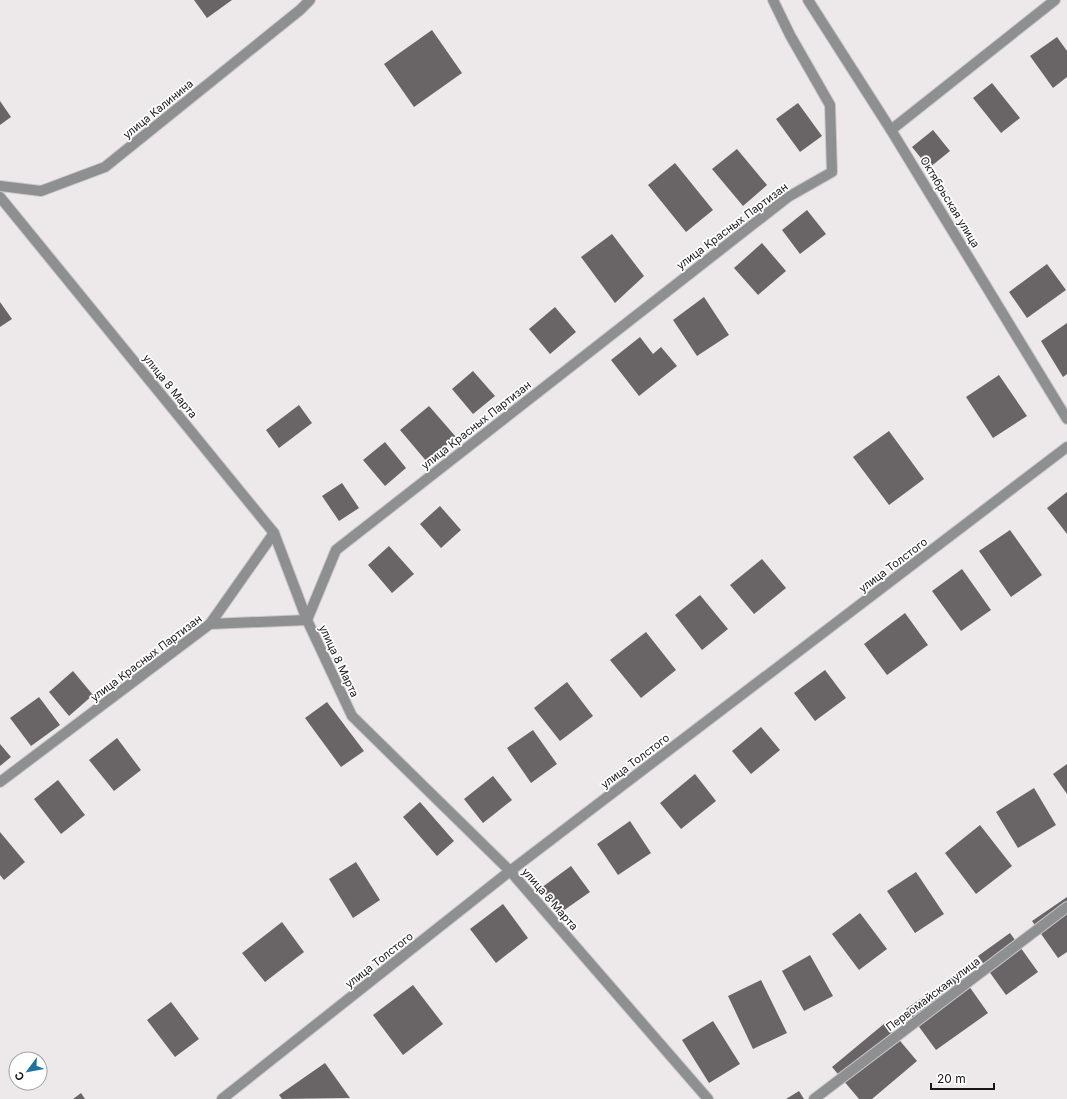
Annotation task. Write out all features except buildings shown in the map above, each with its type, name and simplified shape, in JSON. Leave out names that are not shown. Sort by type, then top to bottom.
[{"type":"street","name":"улица Калинина","points":[[0,186],[41,191],[105,167],[300,10],[310,0]]},
{"type":"street","name":"улица Красных Партизан","points":[[0,782],[210,624],[307,620],[336,550],[788,198],[832,172],[830,105],[790,35],[773,0]]},
{"type":"street","name":"Октябрьская улица","points":[[808,0],[892,130],[1067,419]]},
{"type":"street","points":[[892,130],[1055,0]]},
{"type":"street","name":"улица 8 Марта","points":[[0,197],[274,533],[307,620],[352,716],[510,871],[708,1099]]},
{"type":"street","name":"улица Толстого","points":[[222,1099],[510,871],[1067,447]]},
{"type":"street","points":[[210,624],[274,533]]},
{"type":"street","name":"Первомайская улица","points":[[814,1099],[1067,907]]}]
